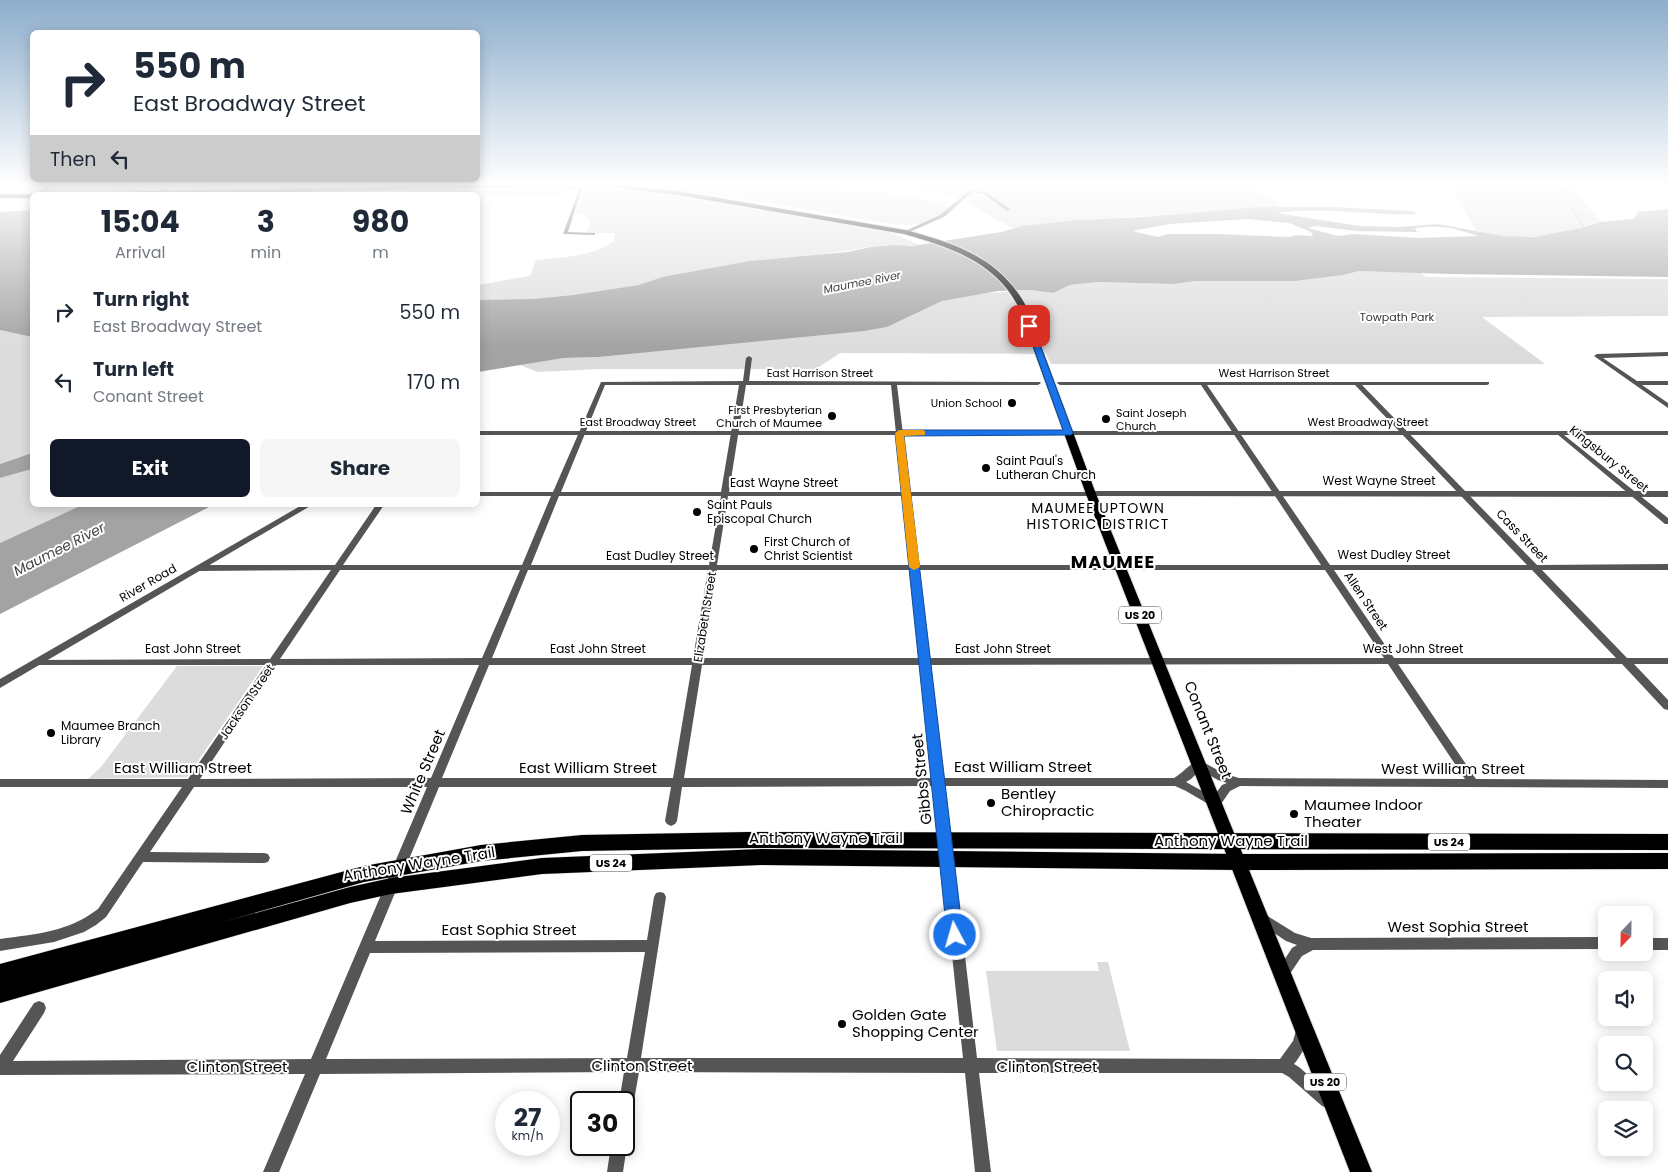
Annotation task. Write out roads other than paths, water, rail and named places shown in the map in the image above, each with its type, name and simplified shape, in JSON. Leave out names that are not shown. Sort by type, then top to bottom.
[{"type":"highway","name":"Anthony Wayne Trail","points":[[0,974],[364,874],[480,853],[582,842],[749,840],[1238,862],[1668,861]]},
{"type":"highway","name":"Anthony Wayne Trail","points":[[0,993],[350,895],[392,886],[533,867],[946,850],[1230,842],[1668,842]]},
{"type":"main road","name":"Conant Street","points":[[928,239],[962,252],[993,270],[1012,288],[1020,302],[1091,494],[1361,1172]]},
{"type":"street","points":[[1668,354],[1597,356],[1668,406]]},
{"type":"street","name":"Elizabeth Street","points":[[671,821],[748,358]]},
{"type":"street","name":"East Harrison Street","points":[[603,383],[1038,383]]},
{"type":"street","name":"White Street","points":[[271,1172],[603,383]]},
{"type":"street","name":"Gibbs Street","points":[[894,383],[983,1172]]},
{"type":"street","name":"West Harrison Street","points":[[1060,383],[1487,383]]},
{"type":"street","name":"Allen Street","points":[[1203,383],[1474,784]]},
{"type":"street","name":"Cass Street","points":[[1357,383],[1668,706]]},
{"type":"street","points":[[1636,383],[1668,383]]},
{"type":"street","name":"East Broadway Street","points":[[480,433],[1068,433]]},
{"type":"street","name":"West Broadway Street","points":[[1068,433],[1668,433]]},
{"type":"street","name":"Kingsbury Street","points":[[1559,433],[1668,522]]},
{"type":"street","name":"East Wayne Street","points":[[480,494],[1091,494]]},
{"type":"street","name":"West Wayne Street","points":[[1091,494],[1668,494]]},
{"type":"street","name":"River Road","points":[[0,684],[305,507]]},
{"type":"street","name":"Jackson Street","points":[[94,921],[110,904],[379,507]]},
{"type":"street","name":"West Dudley Street","points":[[1121,568],[1668,567]]},
{"type":"street","name":"East Dudley Street","points":[[199,568],[1121,568]]},
{"type":"street","name":"West John Street","points":[[1158,662],[1668,661]]},
{"type":"street","name":"East John Street","points":[[37,662],[1158,662]]},
{"type":"street","points":[[1176,782],[1187,776],[1199,764]]},
{"type":"street","name":"West William Street","points":[[1199,764],[1222,777],[1238,782],[1668,784]]},
{"type":"street","name":"East William Street","points":[[0,783],[1176,782],[1190,788],[1215,804]]},
{"type":"street","points":[[1215,804],[1226,788],[1238,782]]},
{"type":"street","points":[[142,857],[264,858]]},
{"type":"street","points":[[628,1091],[660,897]]},
{"type":"street","name":"West Sophia Street","points":[[1259,916],[1292,937],[1311,944],[1598,943]]},
{"type":"street","points":[[0,945],[69,933],[94,921]]},
{"type":"street","points":[[1282,974],[1297,952],[1311,944]]},
{"type":"street","points":[[1653,944],[1668,944]]},
{"type":"street","name":"East Sophia Street","points":[[366,947],[651,946]]},
{"type":"street","points":[[0,1068],[39,1008]]},
{"type":"street","points":[[1303,1025],[1300,1041],[1295,1053],[1283,1066],[1306,1082],[1337,1111]]},
{"type":"street","name":"Clinton Street","points":[[0,1068],[1283,1066]]},
{"type":"street","points":[[615,1172],[618,1156]]},
{"type":"water","points":[[0,239],[30,239],[30,337],[0,330]]},
{"type":"water","name":"Maumee River","points":[[958,239],[1668,239],[1668,277],[1359,271],[1296,281],[1197,281],[1173,284],[1098,282],[1070,285],[1053,293],[1031,290],[998,291],[942,301],[887,327],[864,331],[599,357],[564,358],[480,372],[480,300],[533,299],[574,295],[639,285],[662,277],[750,261],[848,252],[871,247],[912,246]]},
{"type":"water","points":[[30,454],[30,470],[0,478],[0,464]]},
{"type":"water","name":"Maumee River","points":[[78,507],[209,507],[0,614],[0,543]]},
{"type":"place","name":"Union School","points":[[1012,403]]},
{"type":"place","name":"First Presbyterian Church of Maumee","points":[[832,416]]},
{"type":"place","name":"Saint Joseph Church","points":[[1106,419]]},
{"type":"place","name":"Saint Paul's Lutheran Church","points":[[986,468]]},
{"type":"place","name":"Saint Pauls Episcopal Church","points":[[697,512]]},
{"type":"place","name":"First Church of Christ Scientist","points":[[754,549]]},
{"type":"place","name":"Maumee Branch Library","points":[[51,733]]},
{"type":"place","name":"Bentley Chiropractic","points":[[991,803]]},
{"type":"place","name":"Maumee Indoor Theater","points":[[1294,814]]},
{"type":"place","name":"Golden Gate Shopping Center","points":[[842,1024]]},
{"type":"district","name":"MAUMEE UPTOWN HISTORIC DISTRICT","points":[[1098,516]]},
{"type":"district","name":"MAUMEE","points":[[1113,562]]},
{"type":"park label","name":"Towpath Park","points":[[1397,317]]}]
